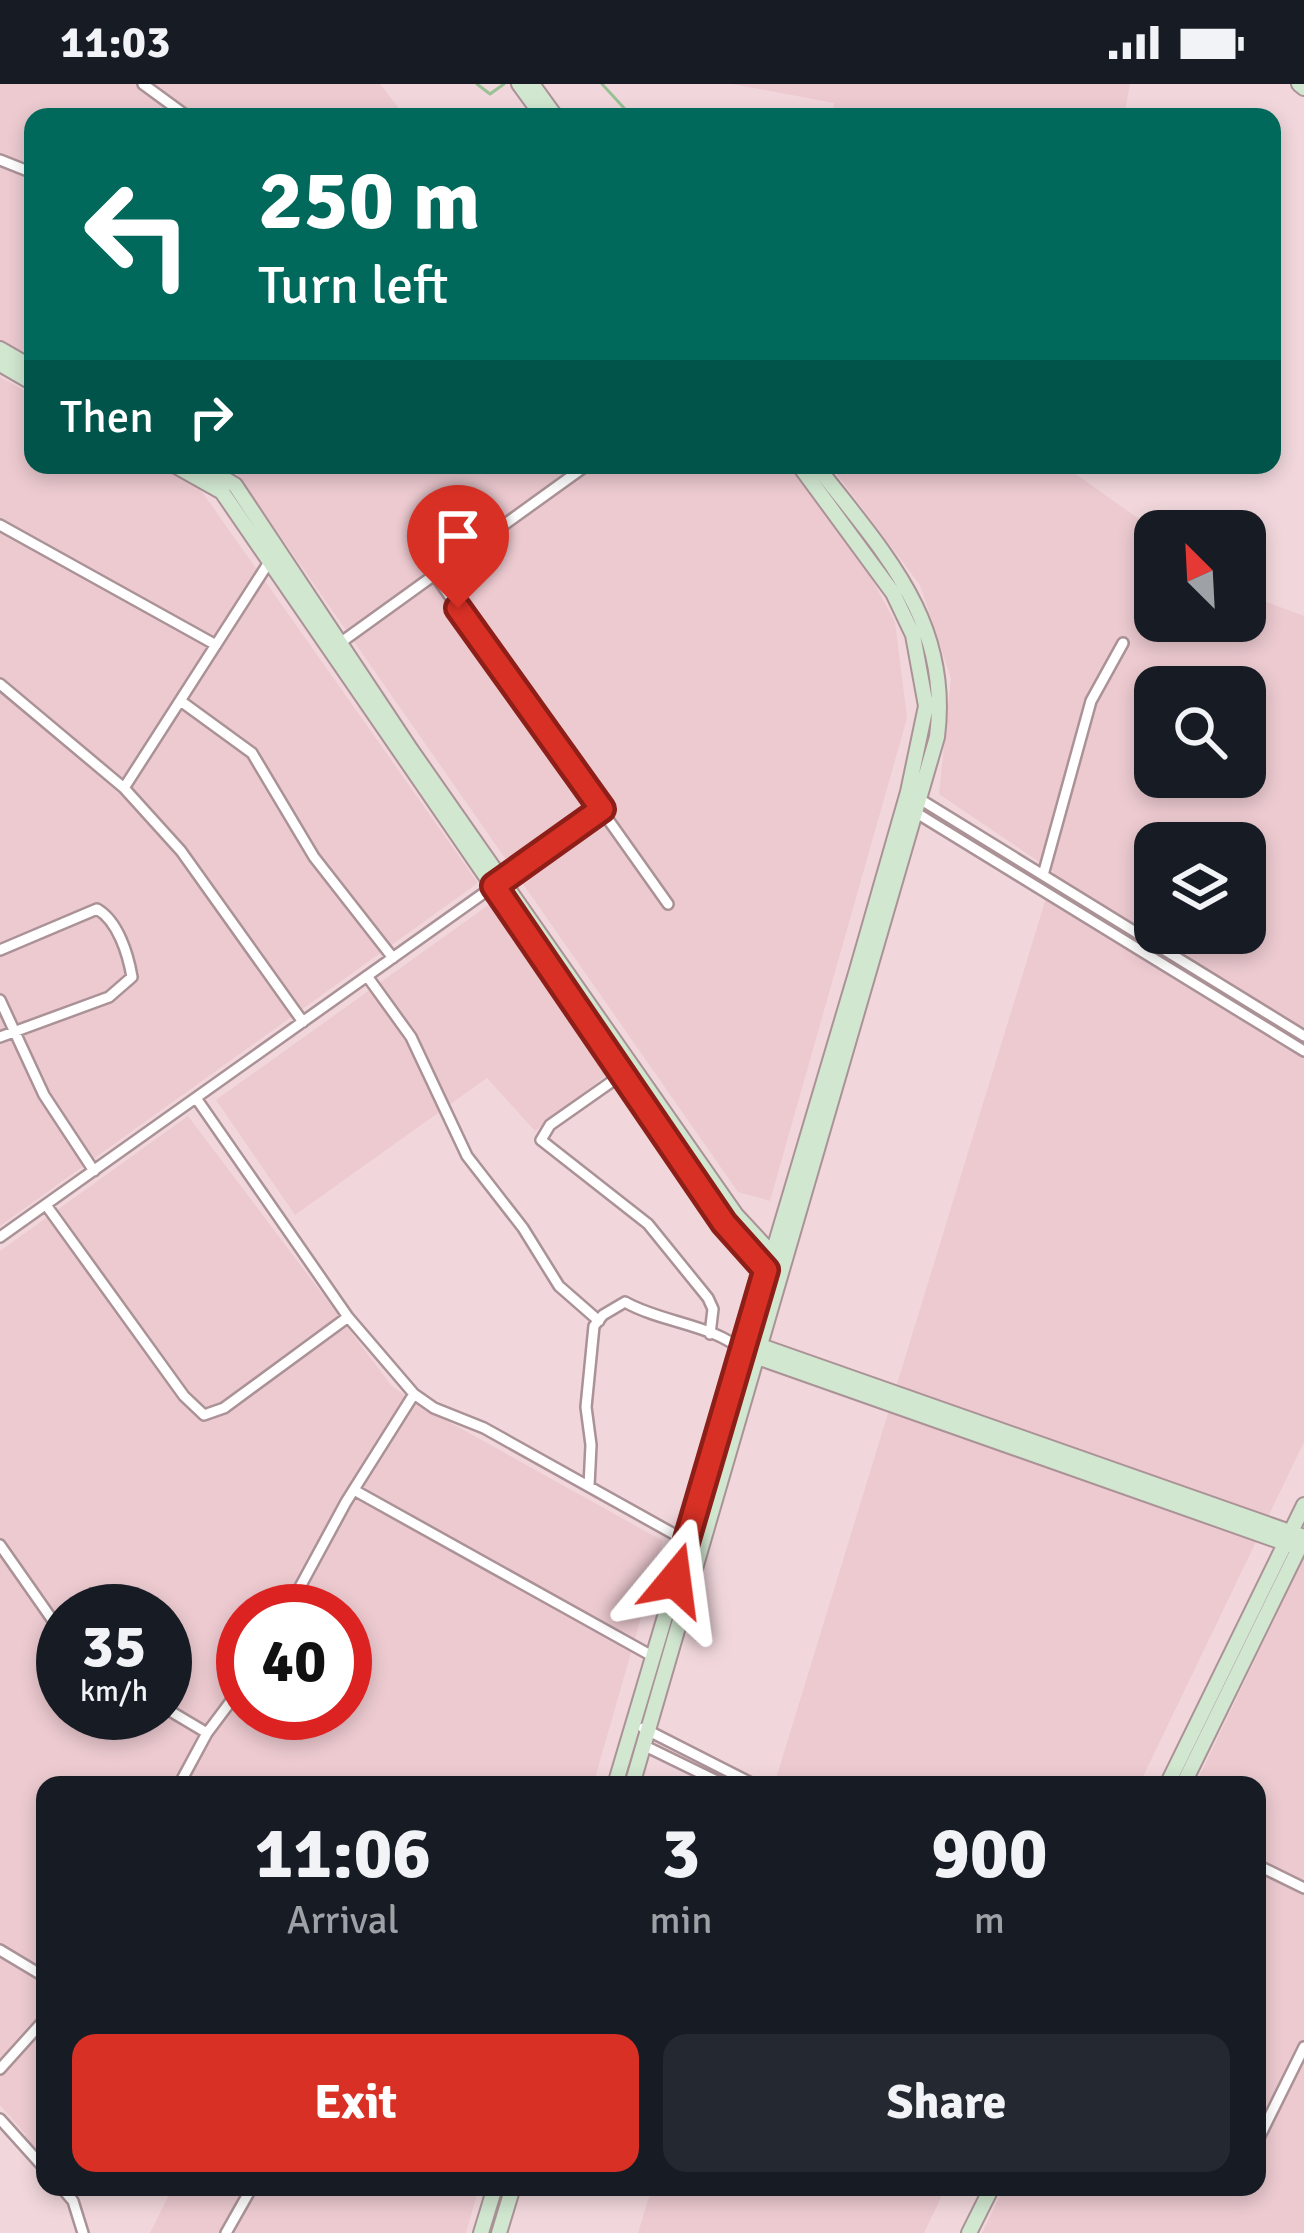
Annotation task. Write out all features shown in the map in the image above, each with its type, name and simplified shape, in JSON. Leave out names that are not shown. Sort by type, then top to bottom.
[{"type":"street","points":[[142,84],[175,108]]},
{"type":"street","points":[[191,474],[222,492],[274,555]]},
{"type":"street","points":[[216,474],[235,485],[274,555],[627,1070],[724,1223],[771,1275]]},
{"type":"street","points":[[335,646],[574,474]]},
{"type":"street","points":[[806,474],[877,567],[913,635],[926,706],[912,803]]},
{"type":"street","points":[[619,1776],[638,1734],[748,1348],[940,716],[931,639],[908,588],[824,474]]},
{"type":"street","points":[[0,525],[216,645]]},
{"type":"street","points":[[124,788],[274,555]]},
{"type":"street","points":[[434,574],[668,904]]},
{"type":"street","points":[[1043,875],[1090,700],[1123,643]]},
{"type":"street","points":[[0,684],[124,788],[182,850],[303,1022]]},
{"type":"street","points":[[182,702],[252,753],[314,856],[393,958]]},
{"type":"street","points":[[912,803],[1043,875],[1304,1036]]},
{"type":"street","points":[[912,803],[1304,1051]]},
{"type":"street","points":[[0,1238],[602,809]]},
{"type":"street","points":[[0,950],[97,909],[110,918],[132,971],[130,983],[109,997],[0,1037]]},
{"type":"street","points":[[367,976],[411,1036],[467,1156],[523,1228],[560,1286],[599,1321]]},
{"type":"street","points":[[0,1000],[44,1095],[94,1171]]},
{"type":"street","points":[[627,1070],[736,1215],[777,1259]]},
{"type":"street","points":[[627,1070],[550,1125],[541,1140],[661,1236],[708,1298],[710,1334]]},
{"type":"street","points":[[196,1098],[348,1317],[414,1394],[693,1544]]},
{"type":"street","points":[[46,1204],[184,1396],[204,1414],[224,1408],[348,1317]]},
{"type":"street","points":[[589,1486],[586,1407],[595,1326],[626,1302],[646,1314],[748,1348],[1293,1555]]},
{"type":"street","points":[[302,1584],[353,1490],[414,1394]]},
{"type":"street","points":[[353,1490],[652,1656]]},
{"type":"street","points":[[1187,1776],[1293,1555],[1304,1505]]},
{"type":"street","points":[[633,1776],[652,1656],[693,1544]]},
{"type":"street","points":[[0,1545],[36,1596]]},
{"type":"street","points":[[1172,1776],[1293,1555]]},
{"type":"street","points":[[184,1776],[216,1720]]},
{"type":"street","points":[[192,1723],[207,1732]]},
{"type":"street","points":[[638,1734],[710,1776]]},
{"type":"street","points":[[638,1734],[734,1776]]},
{"type":"street","points":[[1266,1869],[1304,1888]]},
{"type":"street","points":[[0,1950],[36,1972]]},
{"type":"street","points":[[0,2069],[36,2029]]},
{"type":"street","points":[[1266,2124],[1304,2047]]},
{"type":"street","points":[[0,2119],[36,2159]]},
{"type":"street","points":[[69,2196],[83,2233]]},
{"type":"street","points":[[226,2233],[247,2196]]},
{"type":"street","points":[[481,2233],[492,2196]]},
{"type":"street","points":[[499,2233],[510,2196]]},
{"type":"street","points":[[959,2233],[981,2196]]},
{"type":"street","points":[[969,2233],[983,2196]]},
{"type":"shaded area","points":[[0,84],[380,84],[398,107],[24,108],[24,354],[0,340]]},
{"type":"shaded area","points":[[732,84],[1130,84],[1126,108],[833,108],[834,103]]},
{"type":"shaded area","points":[[0,377],[24,390],[24,474],[173,474],[200,489],[478,883],[0,1226]]},
{"type":"shaded area","points":[[237,474],[794,474],[859,555],[895,622],[907,718],[770,1201],[738,1192]]},
{"type":"shaded area","points":[[837,474],[1076,474],[1134,515],[1134,642],[1266,642],[1266,602],[1304,616],[1304,1442],[1143,1776],[777,1776],[1054,872],[939,794],[951,678],[920,585]]},
{"type":"shaded area","points":[[494,901],[611,1071],[535,1131],[487,1078],[295,1215],[216,1100]]},
{"type":"shaded area","points":[[188,1116],[391,1385],[415,1403],[663,1541],[596,1776],[36,1776],[36,2158],[19,2144],[26,2135],[0,2105],[0,1251]]},
{"type":"shaded area","points":[[1304,1558],[1304,2233],[982,2233],[1000,2196],[1266,2196],[1266,1776],[1199,1776]]},
{"type":"shaded area","points":[[168,2196],[476,2196],[466,2233],[150,2233]]},
{"type":"shaded area","points":[[649,2196],[942,2196],[924,2233],[638,2233]]},
{"type":"waterway","points":[[477,84],[490,94],[504,84]]},
{"type":"waterway","points":[[602,84],[624,108]]},
{"type":"route","points":[[458,608],[602,809],[494,886],[724,1223],[766,1270],[675,1580]]}]
